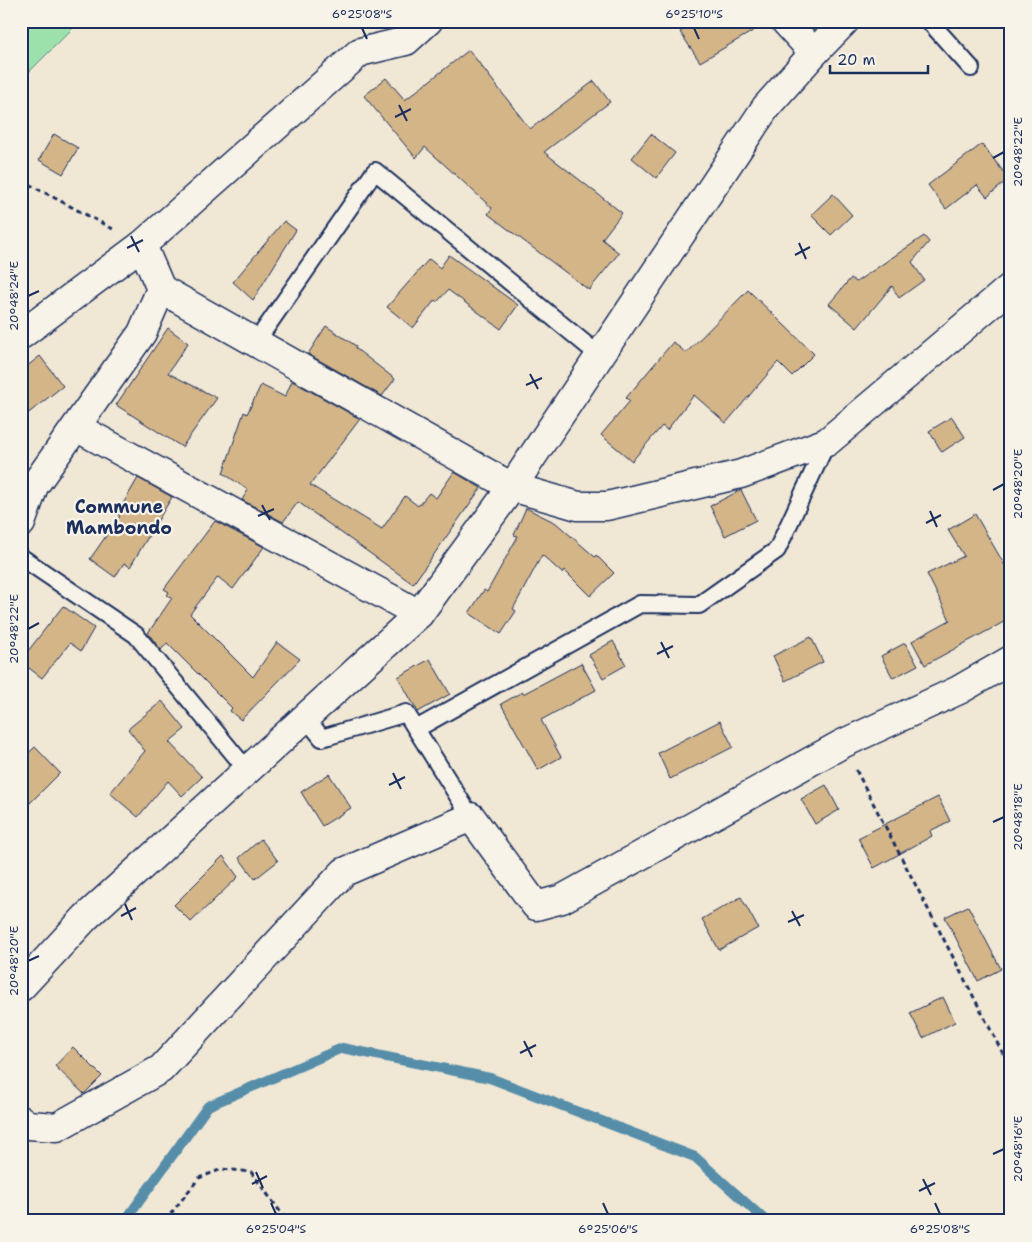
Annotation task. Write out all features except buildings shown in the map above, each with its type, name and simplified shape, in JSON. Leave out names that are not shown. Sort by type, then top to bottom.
[{"type":"street","points":[[21,335],[142,244],[360,52],[406,41],[428,21]]},
{"type":"street","points":[[785,21],[814,53]]},
{"type":"street","points":[[21,987],[86,916],[419,614],[512,487],[766,107],[845,21]]},
{"type":"street","points":[[142,244],[162,289],[512,487],[578,506],[607,506],[741,474],[827,442],[1011,287]]},
{"type":"street","points":[[21,523],[34,486],[142,333],[162,289]]},
{"type":"street","points":[[76,426],[419,614]]},
{"type":"street","points":[[21,1120],[28,1125],[57,1127],[161,1069],[344,872],[471,817],[536,906],[562,899],[842,744],[959,690],[1011,660]]},
{"type":"lane","points":[[929,21],[971,68]]},
{"type":"lane","points":[[256,342],[375,171],[600,356]]},
{"type":"lane","points":[[416,729],[640,604],[699,605],[777,550],[827,442]]},
{"type":"lane","points":[[21,557],[136,635],[247,770]]},
{"type":"lane","points":[[305,717],[322,738],[406,713],[471,817]]},
{"type":"path","points":[[21,180],[142,244]]},
{"type":"path","points":[[842,744],[1011,1069]]},
{"type":"path","points":[[165,1221],[199,1178],[222,1169],[251,1172],[287,1221]]},
{"type":"green space","points":[[21,21],[80,21],[21,80]]},
{"type":"waterway","points":[[125,1221],[208,1106],[342,1048],[490,1078],[695,1157],[766,1221]]},
{"type":"district","name":"Commune Mambondo","points":[[119,517]]}]
